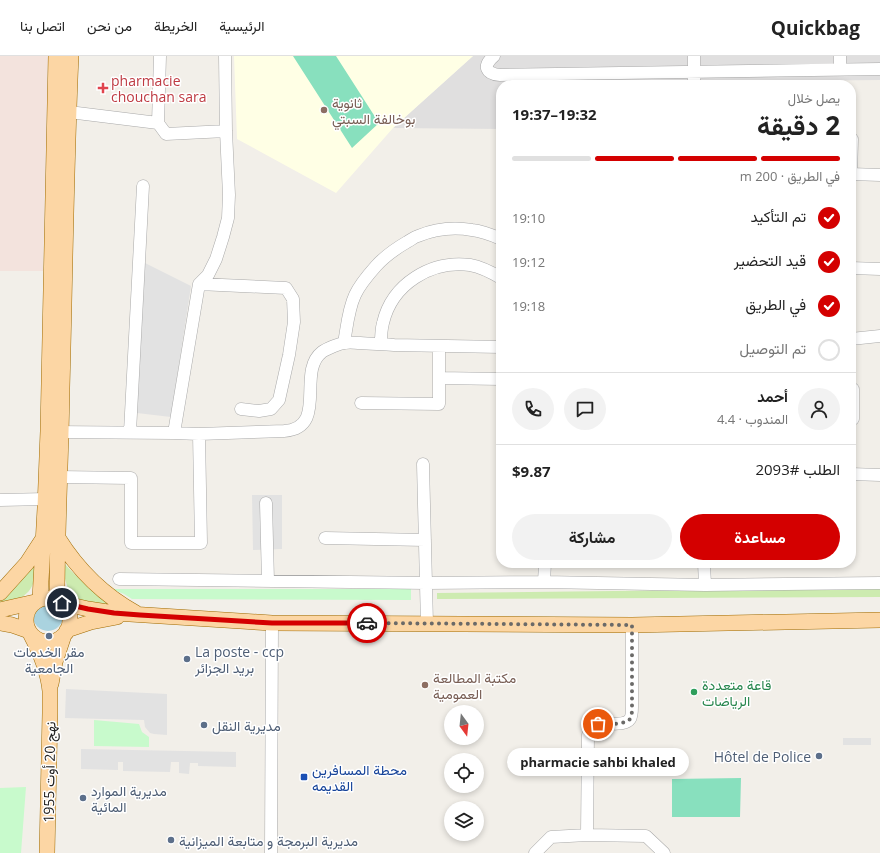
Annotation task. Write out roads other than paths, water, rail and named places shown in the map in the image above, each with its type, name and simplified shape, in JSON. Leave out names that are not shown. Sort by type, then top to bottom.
[{"type":"main road","points":[[30,633],[26,625],[27,612],[37,601],[51,537],[60,477],[55,432],[56,56]]},
{"type":"main road","points":[[66,633],[70,623],[70,616],[67,609],[60,601],[46,499],[55,432],[71,56]]},
{"type":"main road","points":[[0,593],[51,537]]},
{"type":"main road","points":[[51,537],[93,583],[115,601],[140,615]]},
{"type":"main road","points":[[0,610],[46,598],[52,598],[88,609],[114,613],[272,623],[632,625],[880,620]]},
{"type":"main road","points":[[0,623],[12,625],[30,633],[42,641],[48,642],[54,641],[66,633],[91,622],[140,615]]},
{"type":"main road","name":"نهج 20 أوت 1955","points":[[30,633],[43,662],[50,691],[47,853]]},
{"type":"main road","name":"نهج 20 أوت 1955","points":[[50,691],[55,662],[66,633]]},
{"type":"street","points":[[160,56],[158,123],[166,134],[226,131]]},
{"type":"street","points":[[174,433],[199,284],[208,275],[216,259],[228,218],[229,196],[225,56]]},
{"type":"street","points":[[494,56],[489,60],[486,67],[492,74],[500,75],[880,69]]},
{"type":"street","points":[[694,56],[694,80]]},
{"type":"street","points":[[840,56],[840,70]]},
{"type":"street","points":[[68,112],[158,123]]},
{"type":"street","points":[[856,174],[880,175]]},
{"type":"street","points":[[130,432],[143,186]]},
{"type":"street","points":[[344,343],[350,310],[355,296],[363,281],[386,255],[417,236],[437,231],[452,229],[472,230],[496,237]]},
{"type":"street","points":[[381,344],[383,322],[390,306],[399,292],[416,277],[436,267],[459,264],[481,268],[496,275]]},
{"type":"street","points":[[856,268],[880,268]]},
{"type":"street","points":[[199,284],[286,288],[293,299],[294,322],[289,355],[279,400],[272,408],[259,411],[241,409]]},
{"type":"street","points":[[856,338],[880,336]]},
{"type":"street","points":[[55,432],[198,434],[291,431],[302,425],[307,418],[312,368],[322,351],[344,343],[496,347]]},
{"type":"street","points":[[361,403],[439,404],[439,346]]},
{"type":"street","points":[[439,378],[496,379]]},
{"type":"street","points":[[60,477],[131,478],[131,543],[201,543],[198,434]]},
{"type":"street","points":[[423,464],[427,624]]},
{"type":"street","points":[[856,474],[880,475]]},
{"type":"street","points":[[0,500],[46,499]]},
{"type":"street","points":[[266,503],[268,581]]},
{"type":"street","points":[[325,538],[425,540]]},
{"type":"street","points":[[544,582],[545,568]]},
{"type":"street","points":[[704,568],[705,585]]},
{"type":"street","points":[[119,579],[426,583],[544,582],[705,585],[880,582]]},
{"type":"street","points":[[271,853],[272,623]]},
{"type":"street","points":[[587,836],[588,734],[592,727],[598,724],[622,723],[631,718],[632,625]]},
{"type":"street","points":[[535,853],[551,837],[587,836],[646,836],[664,853]]},
{"type":"water","points":[[48,601],[59,605],[63,616],[59,627],[48,631],[37,627],[33,616],[37,605]]},
{"type":"place","name":"pharmacie chouchan sara","points":[[103,88]]},
{"type":"place","name":"ثانوية بوخالفة السبتي","points":[[324,110]]},
{"type":"place","name":"مقر الخدمات الجامعية","points":[[49,636]]},
{"type":"place","name":"La poste - ccp بريد الجزائر","points":[[187,659]]},
{"type":"place","name":"مكتبة المطالعة العمومية","points":[[425,685]]},
{"type":"place","name":"قاعة متعددة الرياضات","points":[[694,692]]},
{"type":"place","name":"pharmacie sahbi khaled","points":[[598,724]]},
{"type":"place","name":"مديرية النقل","points":[[204,725]]},
{"type":"place","name":"Hôtel de Police","points":[[819,756]]},
{"type":"place","name":"محطة المسافرين القديمه","points":[[304,777]]},
{"type":"place","name":"مديرية الموارد المائية","points":[[83,798]]},
{"type":"place","name":"مديرية البرمجة و متابعة الميزانية","points":[[171,840]]}]
